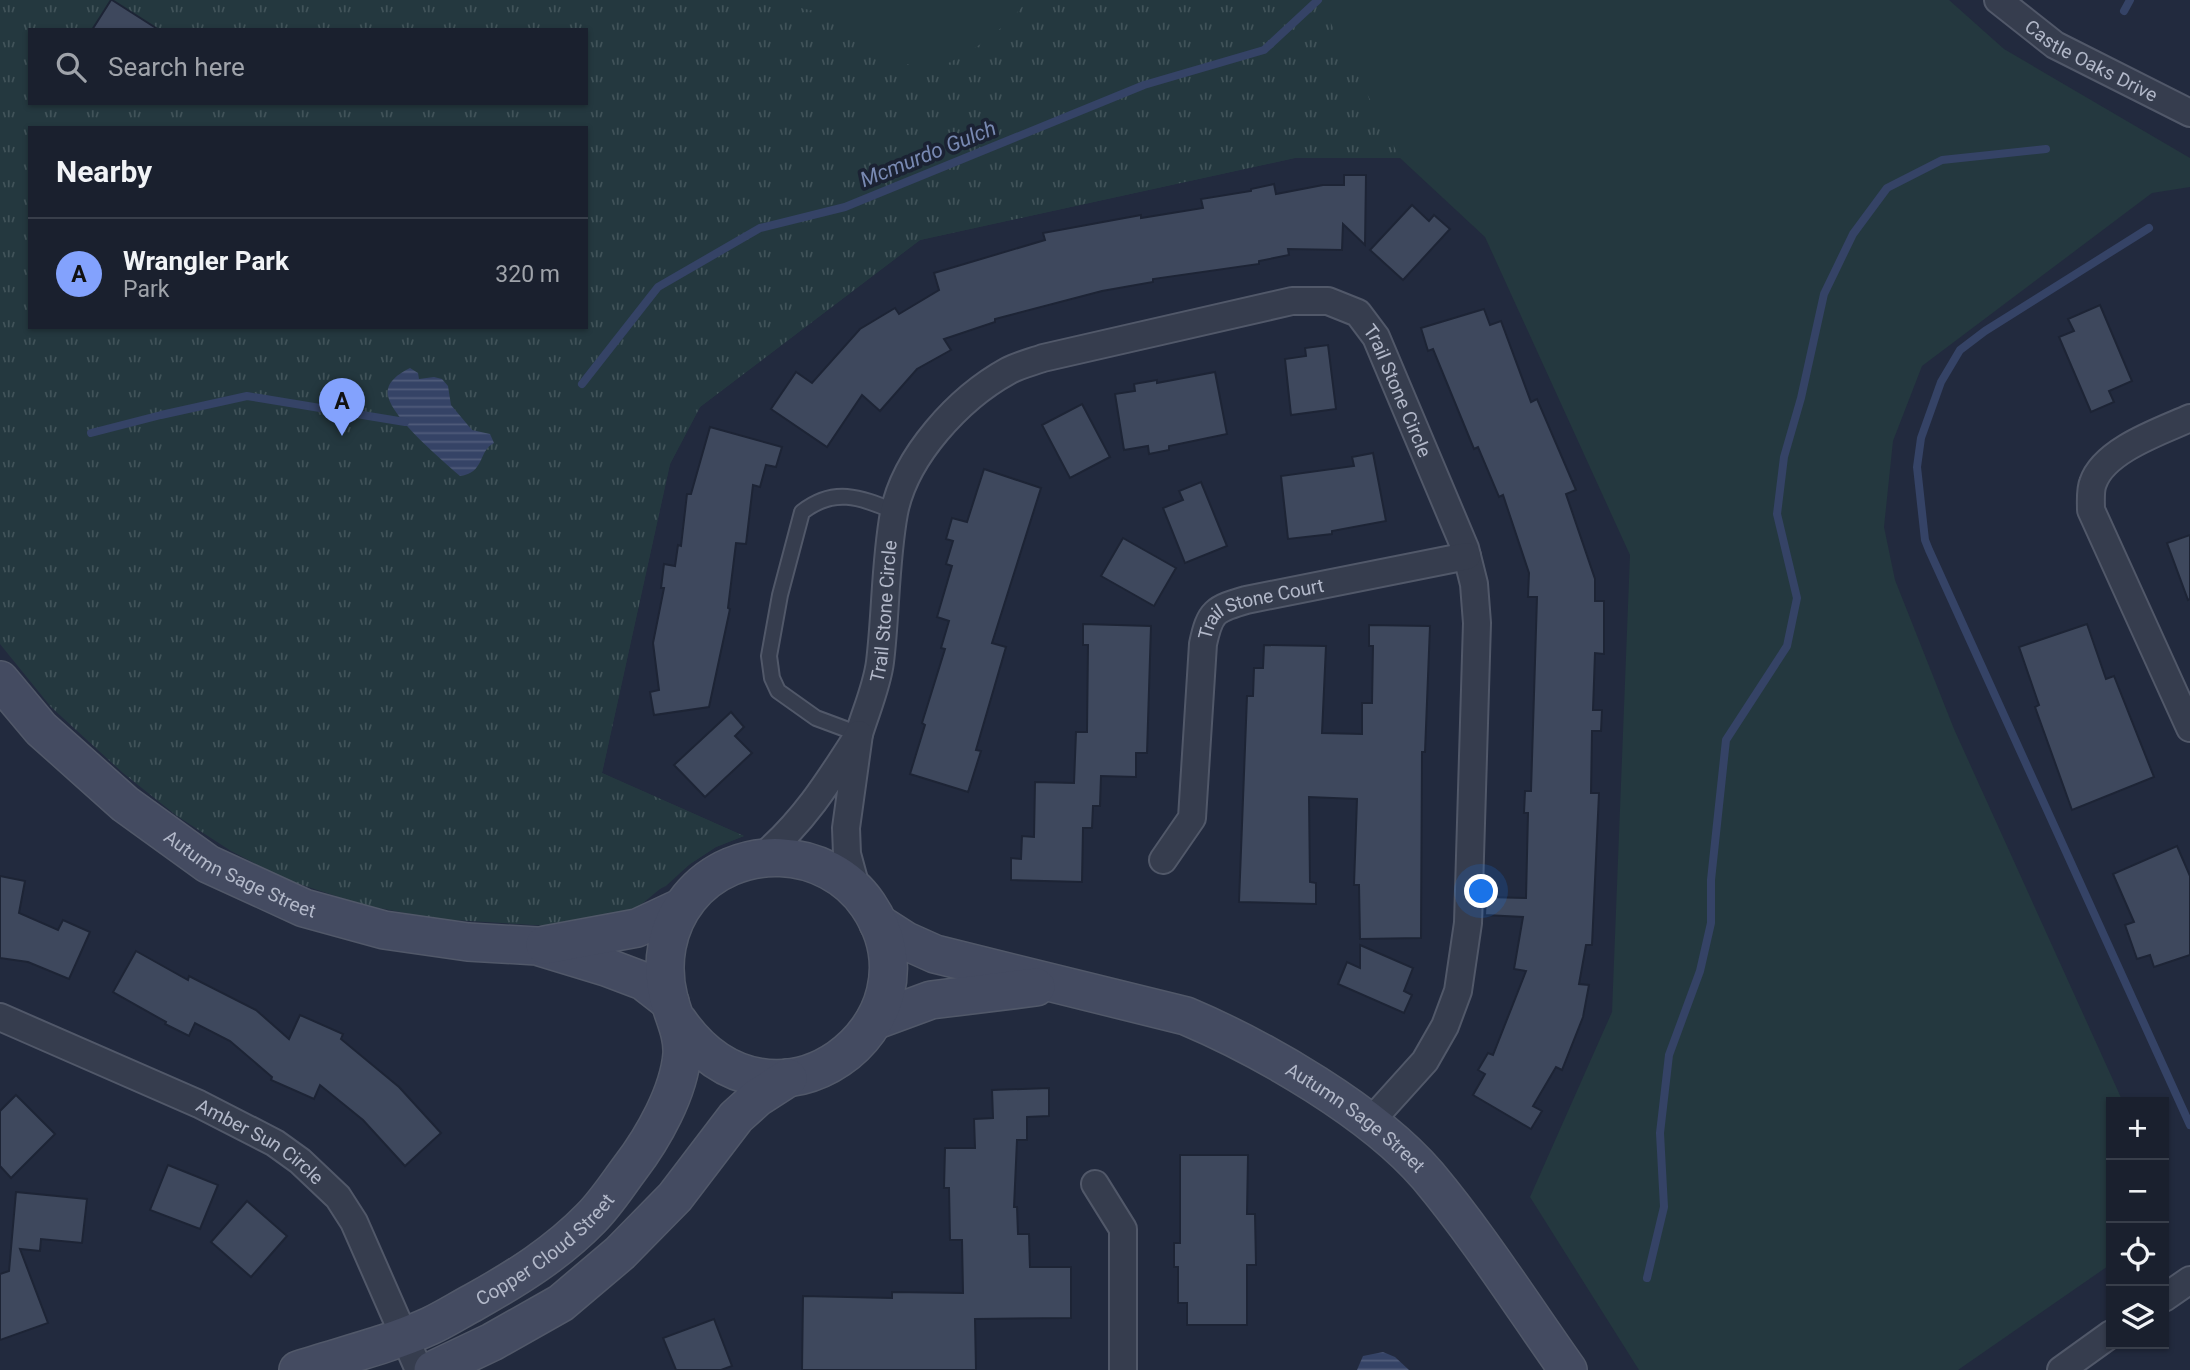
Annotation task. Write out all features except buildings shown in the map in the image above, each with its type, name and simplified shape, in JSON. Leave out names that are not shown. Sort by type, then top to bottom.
[{"type":"street","name":"Castle Oaks Drive","points":[[1998,0],[2055,45],[2190,113]]},
{"type":"street","name":"Trail Stone Circle","points":[[857,891],[847,854],[846,828],[859,734],[880,664],[894,511],[908,473],[941,425],[975,394],[1009,370],[1044,358],[1292,301],[1328,301],[1358,313],[1376,337],[1467,556],[1474,584],[1477,624],[1468,923],[1458,991],[1445,1026],[1425,1061],[1370,1122]]},
{"type":"street","points":[[2190,418],[2141,440],[2107,461],[2092,483],[2091,510],[2190,728]]},
{"type":"street","name":"Trail Stone Court","points":[[1163,860],[1192,818],[1203,644],[1207,626],[1219,608],[1246,600],[1467,556]]},
{"type":"street","name":"Autumn Sage Street","points":[[0,680],[41,729],[125,804],[208,864],[304,908],[384,930],[468,942],[537,946],[637,928],[682,907]]},
{"type":"street","name":"Trail Stone Circle","points":[[762,857],[789,835],[811,808],[859,734]]},
{"type":"street","points":[[762,857],[788,857],[813,863],[837,874],[857,891],[878,923],[886,947],[888,972],[884,998],[874,1021],[862,1039],[847,1054],[819,1070],[788,1078],[756,1077],[724,1066],[706,1054],[690,1038],[674,1012],[665,978],[665,953],[671,929],[682,907],[698,889],[717,873],[731,866],[762,857]]},
{"type":"street","name":"Autumn Sage Street","points":[[878,923],[906,941],[935,954],[1186,1016],[1223,1031],[1306,1080],[1370,1122],[1426,1175],[1475,1239],[1567,1370]]},
{"type":"street","name":"Autumn Sage Street","points":[[537,946],[643,981],[674,1012]]},
{"type":"street","name":"Autumn Sage Street","points":[[874,1021],[931,1000],[1056,985]]},
{"type":"street","name":"Copper Cloud Street","points":[[298,1370],[430,1326],[518,1278],[560,1247],[594,1215],[644,1149],[677,1082],[682,1043],[674,1012]]},
{"type":"street","name":"Amber Sun Circle","points":[[0,1017],[199,1104],[275,1143],[300,1161],[338,1197],[354,1223],[419,1370]]},
{"type":"street","points":[[433,1370],[492,1342],[561,1303],[620,1253],[675,1197],[736,1117],[757,1098],[788,1078]]},
{"type":"street","points":[[1094,1184],[1123,1228],[1123,1370]]},
{"type":"street","points":[[2169,1295],[2190,1280]]},
{"type":"street","points":[[2060,1370],[2106,1338]]},
{"type":"lane","points":[[859,734],[816,718],[789,701],[778,691],[772,678],[769,656],[780,595],[802,512],[830,496],[856,498],[894,511]]},
{"type":"green space","points":[[0,0],[761,0],[815,11],[831,18],[865,53],[933,71],[985,41],[1007,23],[1028,0],[1319,0],[1400,158],[1295,158],[920,240],[700,407],[670,464],[602,773],[744,836],[716,847],[690,864],[631,913],[583,928],[437,919],[363,905],[287,880],[231,851],[177,816],[123,773],[51,707],[0,644]]},
{"type":"green space","points":[[714,0],[1949,0],[2004,49],[2190,158],[2190,187],[2152,193],[1922,366],[1893,441],[1884,527],[1895,580],[1954,729],[2121,1097],[2106,1097],[2106,1267],[1958,1370],[1639,1370],[1530,1197],[1612,1012],[1630,555],[1485,237],[1400,158],[1295,158],[920,240],[700,407],[670,464],[602,773],[744,836],[716,847],[690,864],[666,886],[603,916],[586,329],[588,101]]},
{"type":"water","points":[[410,368],[418,373],[419,379],[442,379],[448,386],[451,405],[472,430],[490,434],[494,443],[485,451],[474,471],[460,476],[419,439],[392,405],[388,396],[389,386],[398,375]]},
{"type":"water","points":[[1383,1352],[1395,1357],[1409,1370],[1357,1370],[1363,1356]]},
{"type":"waterway","name":"Mcmurdo Gulch","points":[[582,384],[658,287],[760,228],[845,207],[1144,85],[1264,50],[1318,0]]},
{"type":"waterway","points":[[2124,11],[2130,0]]},
{"type":"waterway","points":[[1647,1278],[1664,1207],[1660,1133],[1669,1055],[1700,971],[1711,923],[1711,880],[1726,740],[1787,646],[1797,598],[1777,514],[1784,457],[1801,398],[1824,294],[1853,234],[1887,188],[1942,160],[2046,149]]},
{"type":"waterway","points":[[2149,228],[1985,331],[1960,350],[1941,382],[1921,438],[1917,467],[1925,540],[1929,550],[2190,1125]]},
{"type":"waterway","name":"Mcmurdo Gulch","points":[[91,433],[247,396],[405,422]]},
{"type":"place","name":"Wrangler Park","points":[[342,436]]}]
